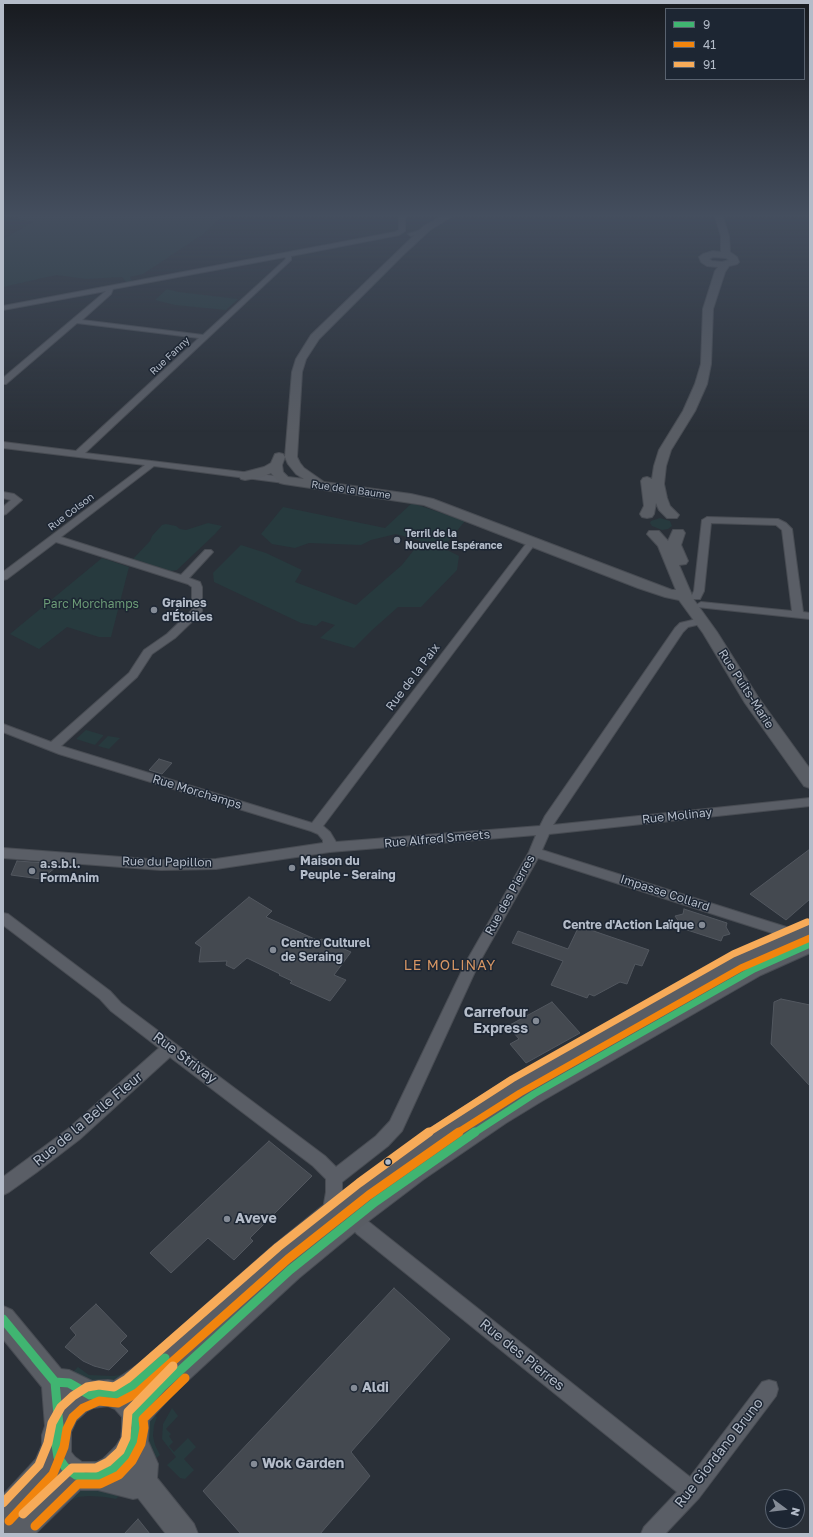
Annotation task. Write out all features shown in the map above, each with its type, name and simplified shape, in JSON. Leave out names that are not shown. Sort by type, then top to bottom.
[{"type":"street","name":"Rue Fanny","points":[[78,454],[257,289]]},
{"type":"street","points":[[289,362],[296,347],[307,334],[352,289]]},
{"type":"street","points":[[333,487],[304,474],[296,467],[292,460],[291,452],[299,363],[307,347],[315,337],[362,289]]},
{"type":"street","points":[[654,447],[676,414],[692,382],[696,364],[699,311],[705,289]]},
{"type":"street","points":[[694,599],[674,545],[678,533],[683,529],[683,522],[672,515],[664,507],[658,484],[664,450],[689,411],[701,384],[706,358],[708,310],[714,289]]},
{"type":"street","points":[[3,308],[110,290],[109,293],[3,382]]},
{"type":"street","points":[[75,321],[205,337]]},
{"type":"street","name":"Rue de la Baume","points":[[3,444],[411,498],[428,502],[660,591],[694,599]]},
{"type":"street","points":[[280,450],[276,465],[277,473],[284,480]]},
{"type":"street","name":"Rue Colson","points":[[3,577],[152,464]]},
{"type":"street","points":[[245,476],[264,472],[276,465]]},
{"type":"street","points":[[645,525],[650,506],[647,485],[647,469]]},
{"type":"street","points":[[3,495],[11,496],[17,500],[3,512]]},
{"type":"street","points":[[645,525],[659,513],[672,515]]},
{"type":"street","points":[[694,599],[699,591],[706,522],[710,519],[774,521],[786,526],[798,614]]},
{"type":"street","points":[[645,525],[666,535],[678,533]]},
{"type":"street","points":[[645,525],[664,545],[694,599]]},
{"type":"street","points":[[53,747],[133,675],[148,652],[154,646],[171,636],[197,611],[196,584],[54,538]]},
{"type":"street","name":"Rue de la Paix","points":[[315,828],[532,542]]},
{"type":"street","points":[[183,579],[208,552]]},
{"type":"street","points":[[694,599],[810,616]]},
{"type":"street","name":"Rue Puits-Marie","points":[[694,599],[702,621],[747,694],[810,782]]},
{"type":"street","name":"Rue Puits-Marie","points":[[694,599],[724,637],[758,692],[810,763]]},
{"type":"street","name":"Rue des Pierres","points":[[334,1179],[382,1141],[396,1126],[473,962],[535,852],[549,818],[679,630],[684,625],[702,621]]},
{"type":"street","name":"Rue Morchamps","points":[[3,728],[53,747],[315,828],[322,831],[326,835],[329,839],[330,847]]},
{"type":"street","name":"Rue Molinay","points":[[544,830],[810,802]]},
{"type":"street","name":"Rue Alfred Smeets","points":[[330,847],[544,830]]},
{"type":"street","name":"Rue du Papillon","points":[[3,853],[179,865],[243,861],[330,847]]},
{"type":"street","name":"Impasse Collard","points":[[535,852],[805,936]]},
{"type":"street","name":"Rue Strivay","points":[[3,918],[105,995],[116,1007],[319,1161],[332,1174],[334,1179]]},
{"type":"street","points":[[116,1395],[132,1386],[149,1372],[283,1253],[330,1215],[436,1138],[516,1086],[737,961],[805,936]]},
{"type":"street","points":[[15,1534],[45,1503],[87,1475],[113,1469],[126,1456],[134,1428],[162,1387],[267,1291],[354,1218],[416,1172],[498,1116],[754,969],[805,936]]},
{"type":"street","name":"Rue de la Belle Fleur","points":[[3,1187],[68,1139],[170,1048]]},
{"type":"street","points":[[330,1215],[334,1192],[334,1179]]},
{"type":"street","name":"Rue des Pierres","points":[[354,1218],[363,1228],[692,1491]]},
{"type":"street","points":[[3,1319],[55,1382],[58,1457],[65,1467],[87,1475],[133,1485],[143,1482]]},
{"type":"street","points":[[55,1382],[69,1383],[90,1395]]},
{"type":"street","name":"Rue Giordano Bruno","points":[[651,1534],[692,1491],[769,1389]]},
{"type":"street","points":[[3,1515],[46,1469],[67,1412],[78,1402],[90,1395],[108,1393],[116,1395],[131,1407],[134,1428],[144,1464],[143,1482],[184,1534]]},
{"type":"green space","points":[[167,289],[178,292],[238,299],[226,310],[175,305],[155,300]]},
{"type":"green space","points":[[412,503],[465,521],[443,548],[459,556],[457,570],[421,607],[398,607],[354,648],[320,638],[335,625],[322,621],[316,626],[301,623],[214,582],[213,573],[241,545],[266,553],[302,570],[295,582],[356,605],[402,565],[421,541],[396,534],[371,540],[361,545],[309,543],[295,548],[272,544],[261,534],[283,507],[385,528]]},
{"type":"green space","points":[[660,518],[670,521],[672,526],[668,529],[662,530],[652,526],[650,523],[651,521]]},
{"type":"green space","points":[[208,523],[222,526],[177,570],[171,571],[133,559],[150,541],[152,536],[162,525],[166,524],[176,526],[180,529],[186,530]]},
{"type":"green space","name":"Parc Morchamps","points":[[102,558],[129,567],[111,637],[99,637],[67,627],[39,649],[10,634]]},
{"type":"green space","points":[[86,730],[103,736],[95,745],[76,739]]},
{"type":"green space","points":[[108,736],[120,738],[109,749],[98,746]]},
{"type":"green space","points":[[78,1367],[89,1375],[113,1376],[124,1374],[130,1379],[99,1385],[71,1374]]},
{"type":"green space","points":[[172,1408],[178,1416],[166,1429],[171,1434],[169,1436],[173,1442],[169,1446],[174,1452],[188,1438],[196,1447],[184,1459],[194,1470],[185,1479],[180,1478],[167,1465],[176,1457],[162,1439],[163,1424]]},
{"type":"green space","points":[[151,1413],[157,1417],[154,1425],[153,1436],[155,1445],[160,1455],[153,1461],[151,1459],[146,1429]]},
{"type":"green space","points":[[85,1487],[122,1493],[116,1499],[89,1496],[78,1497],[66,1503],[59,1499]]},
{"type":"building","points":[[159,759],[172,763],[162,774],[149,770]]},
{"type":"building","points":[[810,849],[810,899],[786,920],[750,894]]},
{"type":"building","name":"a.s.b.l. FormAnim","points":[[17,861],[60,864],[41,879],[11,875]]},
{"type":"building","name":"Centre Culturel de Seraing","points":[[249,897],[272,911],[266,917],[319,941],[321,939],[351,952],[334,975],[346,980],[330,1001],[290,983],[292,981],[247,958],[234,969],[226,965],[227,961],[199,962],[201,947],[195,943]]},
{"type":"building","name":"Centre d'Action Laïque","points":[[684,909],[727,923],[726,927],[730,934],[723,936],[721,941],[678,927],[679,922],[675,916],[683,914]]},
{"type":"building","points":[[579,926],[649,950],[642,966],[635,964],[627,984],[620,982],[594,996],[589,994],[587,998],[551,985],[563,961],[512,943],[518,931],[568,949]]},
{"type":"building","points":[[781,999],[810,1005],[810,1086],[771,1044],[774,1002]]},
{"type":"building","points":[[552,1002],[580,1033],[526,1063],[510,1044],[519,1039],[508,1026]]},
{"type":"building","name":"Aveve","points":[[269,1141],[312,1176],[250,1238],[253,1241],[234,1260],[208,1238],[171,1273],[150,1253]]},
{"type":"building","name":"Aldi","points":[[394,1288],[450,1339],[351,1452],[370,1476],[320,1534],[241,1534],[203,1491]]},
{"type":"building","points":[[96,1304],[127,1336],[120,1343],[128,1351],[109,1370],[83,1361],[65,1347],[76,1335],[70,1328]]},
{"type":"building","points":[[138,1519],[150,1534],[124,1534]]},
{"type":"transit line","name":"91","points":[[3,1503],[39,1465],[48,1443],[52,1423],[61,1407],[73,1396],[87,1387],[99,1385],[114,1387],[127,1379],[278,1247],[359,1183],[432,1130],[512,1079],[733,954],[807,922]]},
{"type":"transit line","name":"41","points":[[9,1521],[53,1474],[64,1447],[67,1429],[73,1417],[83,1408],[93,1403],[99,1401],[118,1403],[137,1393],[288,1259],[369,1195],[440,1144],[520,1093],[741,968],[810,938]]},
{"type":"transit line","name":"9","points":[[3,1319],[55,1382],[59,1426],[56,1445],[58,1457],[65,1467],[76,1475],[85,1477],[98,1476],[113,1469],[126,1456],[134,1441],[136,1428],[135,1416],[162,1387],[290,1270],[375,1202],[498,1116],[534,1094],[754,969],[810,944]]},
{"type":"transit line","name":"9","points":[[35,1358],[55,1382],[69,1383],[90,1395],[108,1393],[116,1395],[132,1386],[165,1358]]},
{"type":"transit line","name":"91","points":[[23,1514],[72,1468],[96,1468],[108,1462],[120,1451],[126,1438],[128,1412],[173,1366]]},
{"type":"transit line","name":"41","points":[[35,1526],[78,1484],[100,1484],[119,1475],[132,1461],[141,1444],[144,1428],[143,1419],[185,1378]]},
{"type":"place","name":"Terril de la Nouvelle Espérance","points":[[397,540]]},
{"type":"place","name":"Graines d'Étoiles","points":[[154,610]]},
{"type":"place","name":"Maison du Peuple - Seraing","points":[[292,868]]},
{"type":"place","name":"a.s.b.l. FormAnim","points":[[32,871]]},
{"type":"place","name":"Centre d'Action Laïque","points":[[702,925]]},
{"type":"place","name":"Centre Culturel de Seraing","points":[[273,950]]},
{"type":"place","name":"Carrefour Express","points":[[536,1021]]},
{"type":"place","name":"Aveve","points":[[227,1219]]},
{"type":"place","name":"Aldi","points":[[354,1388]]},
{"type":"place","name":"Wok Garden","points":[[254,1464]]},
{"type":"district","name":"LE MOLINAY","points":[[450,966]]}]
